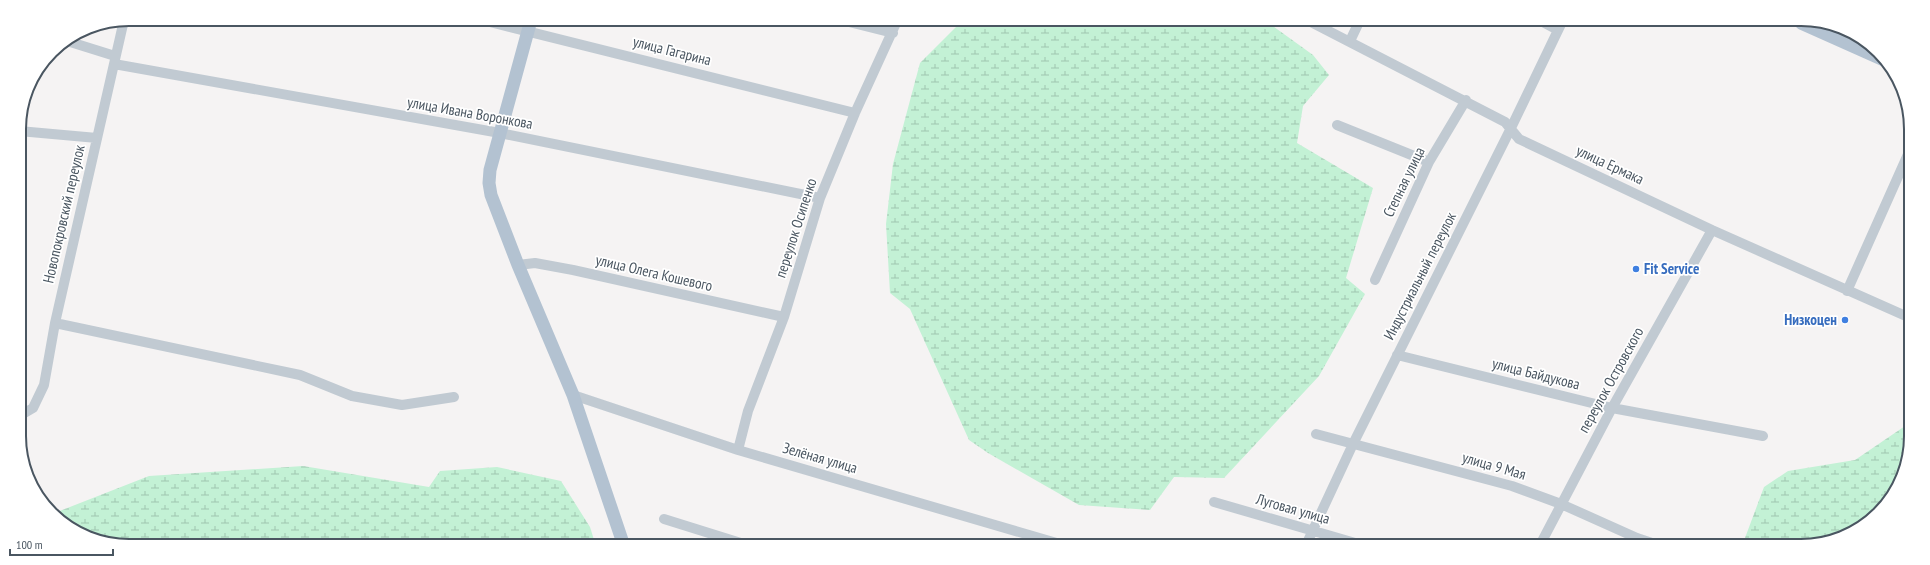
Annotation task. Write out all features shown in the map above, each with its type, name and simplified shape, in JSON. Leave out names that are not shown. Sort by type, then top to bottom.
[{"type":"main road","points":[[530,26],[490,170],[489,183],[491,195],[518,265],[573,395],[622,539]]},
{"type":"main road","points":[[1809,27],[1873,55]]},
{"type":"street","name":"Новопокровский переулок","points":[[26,412],[37,402],[44,385],[55,323],[122,26]]},
{"type":"street","name":"улица Гагарина","points":[[534,26],[854,113]]},
{"type":"street","points":[[866,26],[892,33]]},
{"type":"street","name":"переулок Осипенко","points":[[738,450],[748,411],[784,317],[820,198],[854,113],[895,26]]},
{"type":"street","name":"улица Ермака","points":[[1319,26],[1466,100],[1505,122],[1518,139],[1712,230],[1904,315]]},
{"type":"street","points":[[1350,41],[1357,26]]},
{"type":"street","name":"Индустриальный переулок","points":[[1308,539],[1353,444],[1510,130],[1560,26]]},
{"type":"street","name":"улица Ивана Воронкова","points":[[72,43],[114,60],[500,133],[820,198]]},
{"type":"street","name":"Степная улица","points":[[1375,280],[1429,162],[1466,100]]},
{"type":"street","points":[[1337,125],[1429,162]]},
{"type":"street","points":[[26,132],[97,138]]},
{"type":"street","points":[[1847,291],[1904,163]]},
{"type":"street","name":"переулок Островского","points":[[1543,539],[1612,408],[1712,230]]},
{"type":"street","name":"улица Олега Кошевого","points":[[518,265],[535,263],[573,270],[784,317]]},
{"type":"street","points":[[55,323],[300,375],[352,396],[402,405],[454,397]]},
{"type":"street","name":"улица Байдукова","points":[[1397,355],[1612,408],[1763,436]]},
{"type":"street","name":"Зелёная улица","points":[[573,395],[738,450],[1043,539]]},
{"type":"street","name":"улица 9 Мая","points":[[1316,434],[1512,486],[1561,504],[1630,539]]},
{"type":"street","name":"Луговая улица","points":[[1214,502],[1342,539]]},
{"type":"street","points":[[664,519],[728,539]]},
{"type":"green space","points":[[957,26],[1273,26],[1313,55],[1329,75],[1303,106],[1297,143],[1373,188],[1346,278],[1365,294],[1319,376],[1224,478],[1174,477],[1150,510],[1079,505],[988,453],[969,440],[910,309],[890,293],[886,224],[893,164],[920,63]]},
{"type":"green space","points":[[1904,427],[1901,463],[1896,476],[1879,504],[1864,518],[1841,531],[1828,536],[1808,539],[1745,539],[1764,487],[1788,471],[1855,460]]},
{"type":"green space","points":[[303,466],[429,487],[440,471],[497,467],[561,481],[590,527],[594,539],[129,539],[102,536],[89,531],[66,518],[59,511],[149,476]]},
{"type":"place","name":"Fit Service","points":[[1636,269]]},
{"type":"place","name":"Низкоцен","points":[[1845,320]]}]
